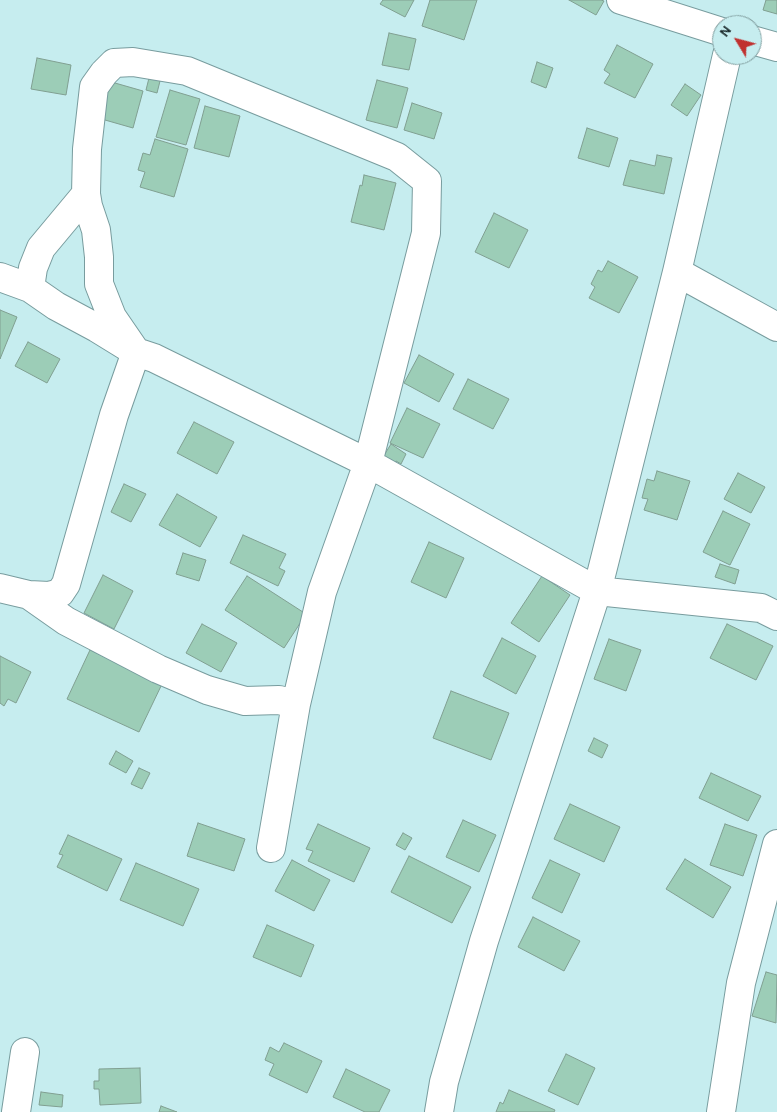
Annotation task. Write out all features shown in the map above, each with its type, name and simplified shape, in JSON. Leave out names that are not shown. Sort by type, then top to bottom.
[{"type":"street","points":[[621,0],[712,29]]},
{"type":"street","points":[[762,43],[777,47]]},
{"type":"street","points":[[136,352],[112,317],[99,284],[96,230],[86,194],[87,149],[94,87],[114,63],[132,62],[187,71],[397,157],[426,182],[426,233],[368,463],[322,592],[296,704],[271,848]]},
{"type":"street","points":[[440,1112],[444,1082],[484,941],[597,591],[677,272],[725,65]]},
{"type":"street","points":[[30,288],[33,268],[41,248],[86,194]]},
{"type":"street","points":[[677,272],[777,327]]},
{"type":"street","points":[[0,277],[30,288],[56,306],[136,352],[154,358],[368,463],[597,591],[761,608],[777,616]]},
{"type":"street","points":[[0,588],[30,595],[49,596],[60,592],[66,584],[114,415],[136,352]]},
{"type":"street","points":[[30,595],[66,621],[158,669],[207,690],[245,701],[279,700],[296,704]]},
{"type":"street","points":[[720,1112],[741,983],[777,844]]},
{"type":"street","points":[[16,1112],[25,1052]]},
{"type":"building","points":[[383,0],[414,0],[405,17],[380,4]]},
{"type":"building","points":[[430,0],[477,0],[464,40],[422,26]]},
{"type":"building","points":[[569,0],[601,0],[604,1],[596,15]]},
{"type":"building","points":[[766,0],[777,0],[777,14],[763,10]]},
{"type":"building","points":[[389,33],[416,39],[409,70],[382,65]]},
{"type":"building","points":[[617,45],[653,64],[635,98],[604,83],[610,74],[604,70]]},
{"type":"building","points":[[37,58],[71,65],[66,95],[31,89]]},
{"type":"building","points":[[537,62],[553,68],[546,88],[531,82]]},
{"type":"building","points":[[150,74],[161,77],[157,93],[146,90]]},
{"type":"building","points":[[377,80],[408,88],[397,128],[366,120]]},
{"type":"building","points":[[108,81],[143,91],[133,128],[98,118]]},
{"type":"building","points":[[685,84],[701,95],[687,116],[671,105]]},
{"type":"building","points":[[170,90],[200,99],[186,145],[156,137]]},
{"type":"building","points":[[412,103],[442,113],[434,139],[404,130]]},
{"type":"building","points":[[205,106],[240,116],[229,157],[194,148]]},
{"type":"building","points":[[587,128],[618,138],[609,167],[578,158]]},
{"type":"building","points":[[155,139],[188,149],[174,197],[140,187],[145,172],[138,170],[143,153],[150,155]]},
{"type":"building","points":[[657,155],[672,158],[664,194],[623,185],[630,160],[655,166]]},
{"type":"building","points":[[364,175],[396,183],[384,230],[351,222]]},
{"type":"building","points":[[494,213],[528,230],[509,268],[475,252]]},
{"type":"building","points":[[608,261],[638,277],[619,313],[589,298],[595,287],[591,284],[598,270],[602,272]]},
{"type":"building","points":[[0,310],[17,317],[0,359]]},
{"type":"building","points":[[28,342],[60,359],[47,383],[15,366]]},
{"type":"building","points":[[419,355],[454,374],[439,402],[404,383]]},
{"type":"building","points":[[468,379],[509,399],[493,429],[453,409]]},
{"type":"building","points":[[407,408],[440,424],[423,458],[390,443]]},
{"type":"building","points":[[194,422],[234,442],[217,474],[177,453]]},
{"type":"building","points":[[391,444],[406,454],[401,464],[396,461],[394,464],[383,457]]},
{"type":"building","points":[[657,471],[690,481],[677,520],[644,510],[648,499],[642,498],[647,479],[654,481]]},
{"type":"building","points":[[738,473],[765,487],[751,513],[724,499]]},
{"type":"building","points":[[124,484],[146,494],[131,522],[111,512]]},
{"type":"building","points":[[177,494],[217,517],[200,547],[159,525]]},
{"type":"building","points":[[723,511],[750,524],[730,565],[703,552]]},
{"type":"building","points":[[243,535],[286,554],[279,568],[285,571],[278,586],[230,563]]},
{"type":"building","points":[[429,542],[464,558],[446,598],[411,582]]},
{"type":"building","points":[[183,553],[206,560],[199,581],[176,574]]},
{"type":"building","points":[[720,564],[739,570],[735,584],[715,577]]},
{"type":"building","points":[[103,575],[133,591],[114,629],[84,613]]},
{"type":"building","points":[[247,576],[306,614],[284,648],[225,610]]},
{"type":"building","points":[[542,576],[570,595],[539,642],[511,623]]},
{"type":"building","points":[[202,624],[237,643],[221,672],[186,653]]},
{"type":"building","points":[[727,624],[773,646],[756,680],[710,658]]},
{"type":"building","points":[[502,638],[536,656],[516,694],[483,676]]},
{"type":"building","points":[[609,639],[641,650],[626,691],[594,679]]},
{"type":"building","points":[[90,650],[162,684],[139,732],[67,699]]},
{"type":"building","points":[[0,656],[31,672],[16,703],[8,699],[4,706],[0,703]]},
{"type":"building","points":[[451,691],[509,713],[491,760],[433,738]]},
{"type":"building","points":[[594,738],[608,745],[602,758],[588,751]]},
{"type":"building","points":[[116,751],[133,761],[126,773],[109,764]]},
{"type":"building","points":[[139,768],[150,773],[142,789],[131,784]]},
{"type":"building","points":[[711,773],[761,796],[748,821],[699,798]]},
{"type":"building","points":[[570,804],[620,827],[604,862],[554,839]]},
{"type":"building","points":[[463,820],[496,835],[479,872],[446,857]]},
{"type":"building","points":[[198,823],[245,839],[234,871],[187,856]]},
{"type":"building","points":[[318,824],[370,848],[354,882],[308,861],[313,851],[306,849]]},
{"type":"building","points":[[725,824],[757,835],[743,876],[710,865]]},
{"type":"building","points":[[403,833],[412,838],[405,850],[396,845]]},
{"type":"building","points":[[68,835],[122,859],[107,891],[57,867],[63,855],[59,854]]},
{"type":"building","points":[[409,856],[471,887],[452,923],[391,892]]},
{"type":"building","points":[[685,859],[731,887],[713,918],[666,889]]},
{"type":"building","points":[[292,860],[330,880],[314,911],[275,891]]},
{"type":"building","points":[[550,860],[580,874],[562,913],[532,898]]},
{"type":"building","points":[[136,863],[199,889],[183,926],[120,900]]},
{"type":"building","points":[[533,917],[580,941],[564,971],[518,947]]},
{"type":"building","points":[[267,925],[314,945],[301,977],[253,957]]},
{"type":"building","points":[[766,972],[777,975],[776,1023],[752,1016]]},
{"type":"building","points":[[284,1043],[322,1061],[307,1093],[269,1075],[274,1064],[265,1060],[270,1047],[279,1052]]},
{"type":"building","points":[[566,1054],[595,1068],[578,1105],[548,1091]]},
{"type":"building","points":[[140,1068],[141,1103],[100,1105],[99,1089],[94,1089],[94,1081],[99,1081],[99,1069]]},
{"type":"building","points":[[346,1069],[390,1090],[379,1112],[365,1112],[333,1097]]},
{"type":"building","points":[[509,1090],[555,1110],[554,1112],[496,1112],[500,1102],[503,1104]]},
{"type":"building","points":[[41,1092],[63,1095],[62,1107],[39,1105]]},
{"type":"building","points":[[161,1106],[177,1112],[159,1112]]}]
